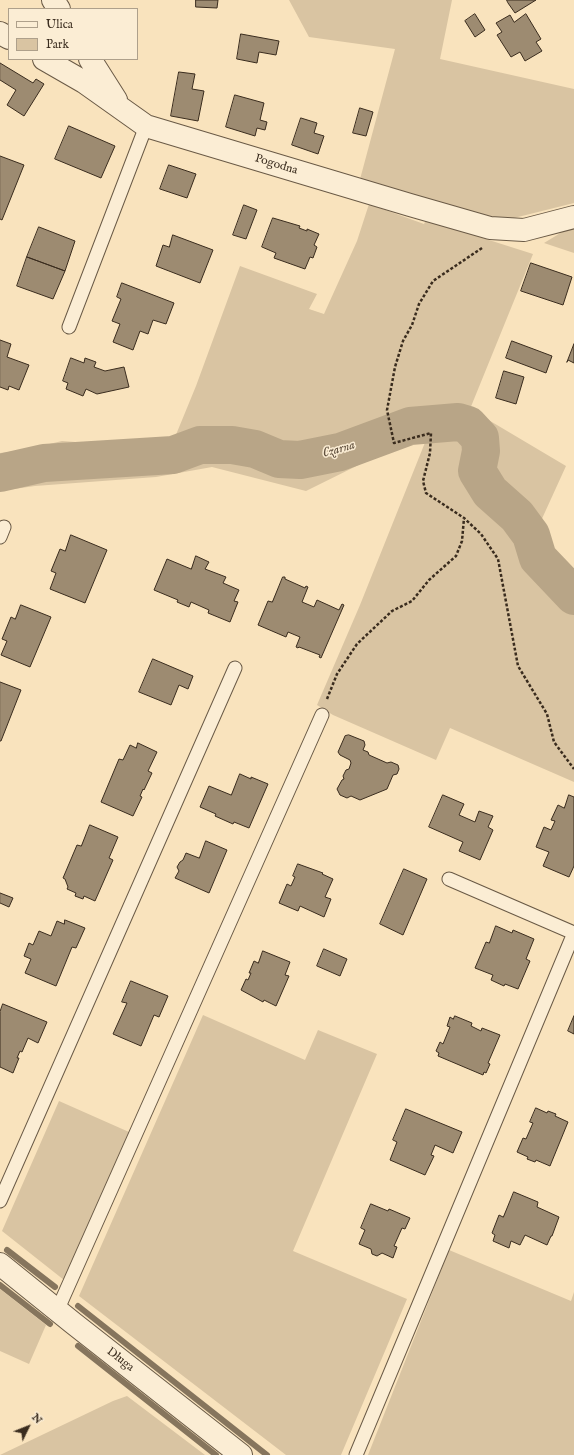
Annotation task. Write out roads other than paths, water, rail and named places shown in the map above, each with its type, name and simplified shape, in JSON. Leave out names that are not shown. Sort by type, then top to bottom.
[{"type":"street","name":"Pogodna","points":[[46,60],[84,82],[146,126],[490,228],[524,230],[574,217]]},
{"type":"street","points":[[91,60],[121,108]]},
{"type":"street","name":"Długa","points":[[0,1264],[57,1311],[241,1455]]},
{"type":"lane","points":[[69,327],[146,126]]},
{"type":"lane","points":[[0,1201],[235,668]]},
{"type":"lane","points":[[57,1311],[322,715]]},
{"type":"lane","points":[[356,1455],[574,933],[449,879]]},
{"type":"waterway","name":"Czarna","points":[[0,473],[44,463],[173,455],[200,445],[232,445],[255,449],[279,459],[300,460],[340,452],[410,426],[458,422],[468,425],[480,438],[481,451],[477,471],[490,492],[517,516],[531,535],[538,558],[574,596]]},
{"type":"waterway","points":[[7,1250],[55,1287]]},
{"type":"waterway","points":[[0,1285],[50,1324]]},
{"type":"waterway","points":[[78,1306],[267,1455]]},
{"type":"waterway","points":[[78,1346],[216,1455]]}]
